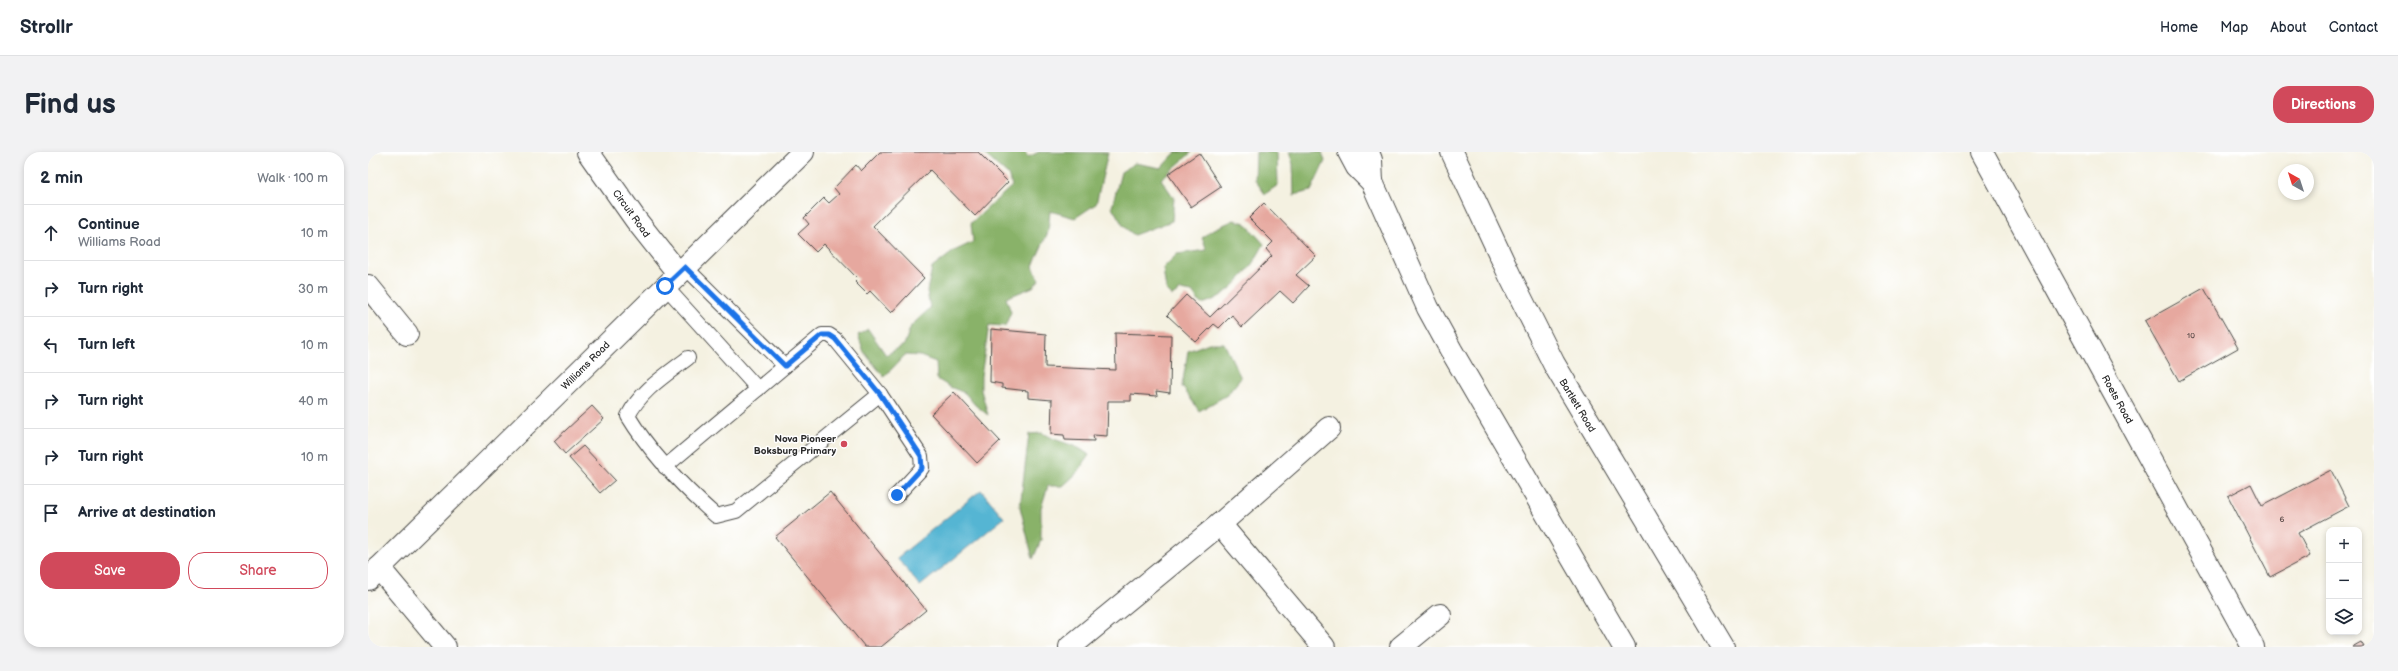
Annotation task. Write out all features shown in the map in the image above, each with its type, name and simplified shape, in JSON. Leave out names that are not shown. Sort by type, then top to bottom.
[{"type":"street","name":"Circuit Road","points":[[588,152],[676,276]]},
{"type":"street","name":"Williams Road","points":[[373,574],[803,152]]},
{"type":"street","points":[[1350,152],[1357,167],[1372,182],[1428,308],[1624,647]]},
{"type":"street","points":[[1368,152],[1371,160],[1372,182]]},
{"type":"street","name":"Bartlett Road","points":[[1452,152],[1510,276],[1554,364],[1723,647]]},
{"type":"street","name":"Roets Road","points":[[1982,152],[2253,647]]},
{"type":"street","points":[[368,286],[407,334]]},
{"type":"street","points":[[1070,647],[1220,524],[1329,428]]},
{"type":"street","points":[[1220,524],[1324,647]]},
{"type":"street","points":[[373,574],[445,647]]},
{"type":"street","points":[[1401,647],[1440,615]]},
{"type":"lane","points":[[676,276],[785,366]]},
{"type":"lane","points":[[676,276],[758,389]]},
{"type":"lane","points":[[665,467],[822,335],[829,335],[835,339],[880,394],[921,456],[922,468],[897,495]]},
{"type":"lane","points":[[688,358],[651,386],[635,402],[628,416],[639,434],[665,467],[716,516],[736,511],[880,394]]},
{"type":"green space","points":[[982,152],[1025,152],[1028,157],[1039,152],[1108,153],[1096,204],[1075,218],[1050,211],[1048,232],[1033,266],[1039,280],[1033,287],[1006,298],[1011,312],[1005,326],[989,325],[981,376],[981,390],[988,415],[975,405],[965,393],[950,387],[937,379],[936,362],[920,356],[905,355],[884,377],[864,352],[858,335],[868,329],[886,355],[904,345],[911,326],[930,308],[927,291],[932,268],[954,251],[973,242],[971,223],[1012,186],[1008,175]]},
{"type":"green space","points":[[1176,152],[1192,152],[1161,179],[1174,198],[1172,221],[1134,235],[1124,227],[1112,207],[1121,172],[1135,163],[1161,168]]},
{"type":"green space","points":[[1256,152],[1277,152],[1278,185],[1265,194],[1255,180]]},
{"type":"green space","points":[[1289,152],[1322,152],[1325,161],[1311,191],[1294,195],[1293,164]]},
{"type":"green space","points":[[1234,220],[1245,223],[1264,244],[1259,254],[1246,272],[1230,289],[1211,301],[1201,304],[1192,292],[1181,290],[1172,296],[1166,290],[1163,268],[1177,254],[1207,250],[1202,238],[1210,231]]},
{"type":"green space","points":[[1209,343],[1224,343],[1241,378],[1227,395],[1199,411],[1182,386],[1188,351]]},
{"type":"green space","points":[[1042,433],[1072,445],[1089,455],[1077,473],[1063,486],[1048,486],[1041,508],[1041,540],[1033,559],[1020,507],[1029,434]]},
{"type":"water","points":[[981,490],[1004,518],[920,586],[897,558]]},
{"type":"building","points":[[880,152],[978,152],[1008,182],[975,216],[930,170],[873,226],[924,278],[891,313],[870,291],[867,294],[855,282],[858,279],[824,244],[816,252],[798,234],[809,224],[804,218],[824,198],[829,203],[839,194],[834,188],[856,165],[861,171]]},
{"type":"building","points":[[1199,153],[1221,187],[1191,207],[1168,174]]},
{"type":"building","points":[[1264,203],[1316,256],[1296,275],[1309,286],[1293,303],[1280,291],[1242,327],[1232,315],[1219,328],[1214,324],[1196,342],[1167,315],[1186,295],[1210,317],[1272,256],[1266,249],[1273,242],[1249,218]]},
{"type":"building","points":[[2204,288],[2238,348],[2179,381],[2145,321]]},
{"type":"building","points":[[991,329],[1046,334],[1045,367],[1116,370],[1115,333],[1171,335],[1170,393],[1156,391],[1157,396],[1131,394],[1131,401],[1108,401],[1107,436],[1093,435],[1094,441],[1065,440],[1064,435],[1051,434],[1052,400],[1028,398],[1028,391],[1002,388],[1002,384],[990,382]]},
{"type":"building","points":[[954,392],[1000,441],[977,463],[931,414]]},
{"type":"building","points":[[592,406],[604,419],[565,454],[554,441]]},
{"type":"building","points":[[583,446],[615,480],[600,493],[569,458]]},
{"type":"building","points":[[2331,470],[2349,506],[2298,533],[2310,556],[2270,577],[2228,496],[2251,484],[2262,506]]},
{"type":"building","points":[[830,492],[926,610],[881,647],[865,647],[775,537]]},
{"type":"building","points":[[2361,642],[2364,647],[2352,647]]},
{"type":"place","name":"Nova Pioneer Boksburg Primary","points":[[844,444]]},
{"type":"route","points":[[665,286],[685,267],[785,366],[822,335],[829,335],[835,339],[880,394],[921,456],[922,468],[912,481],[897,495]]}]
